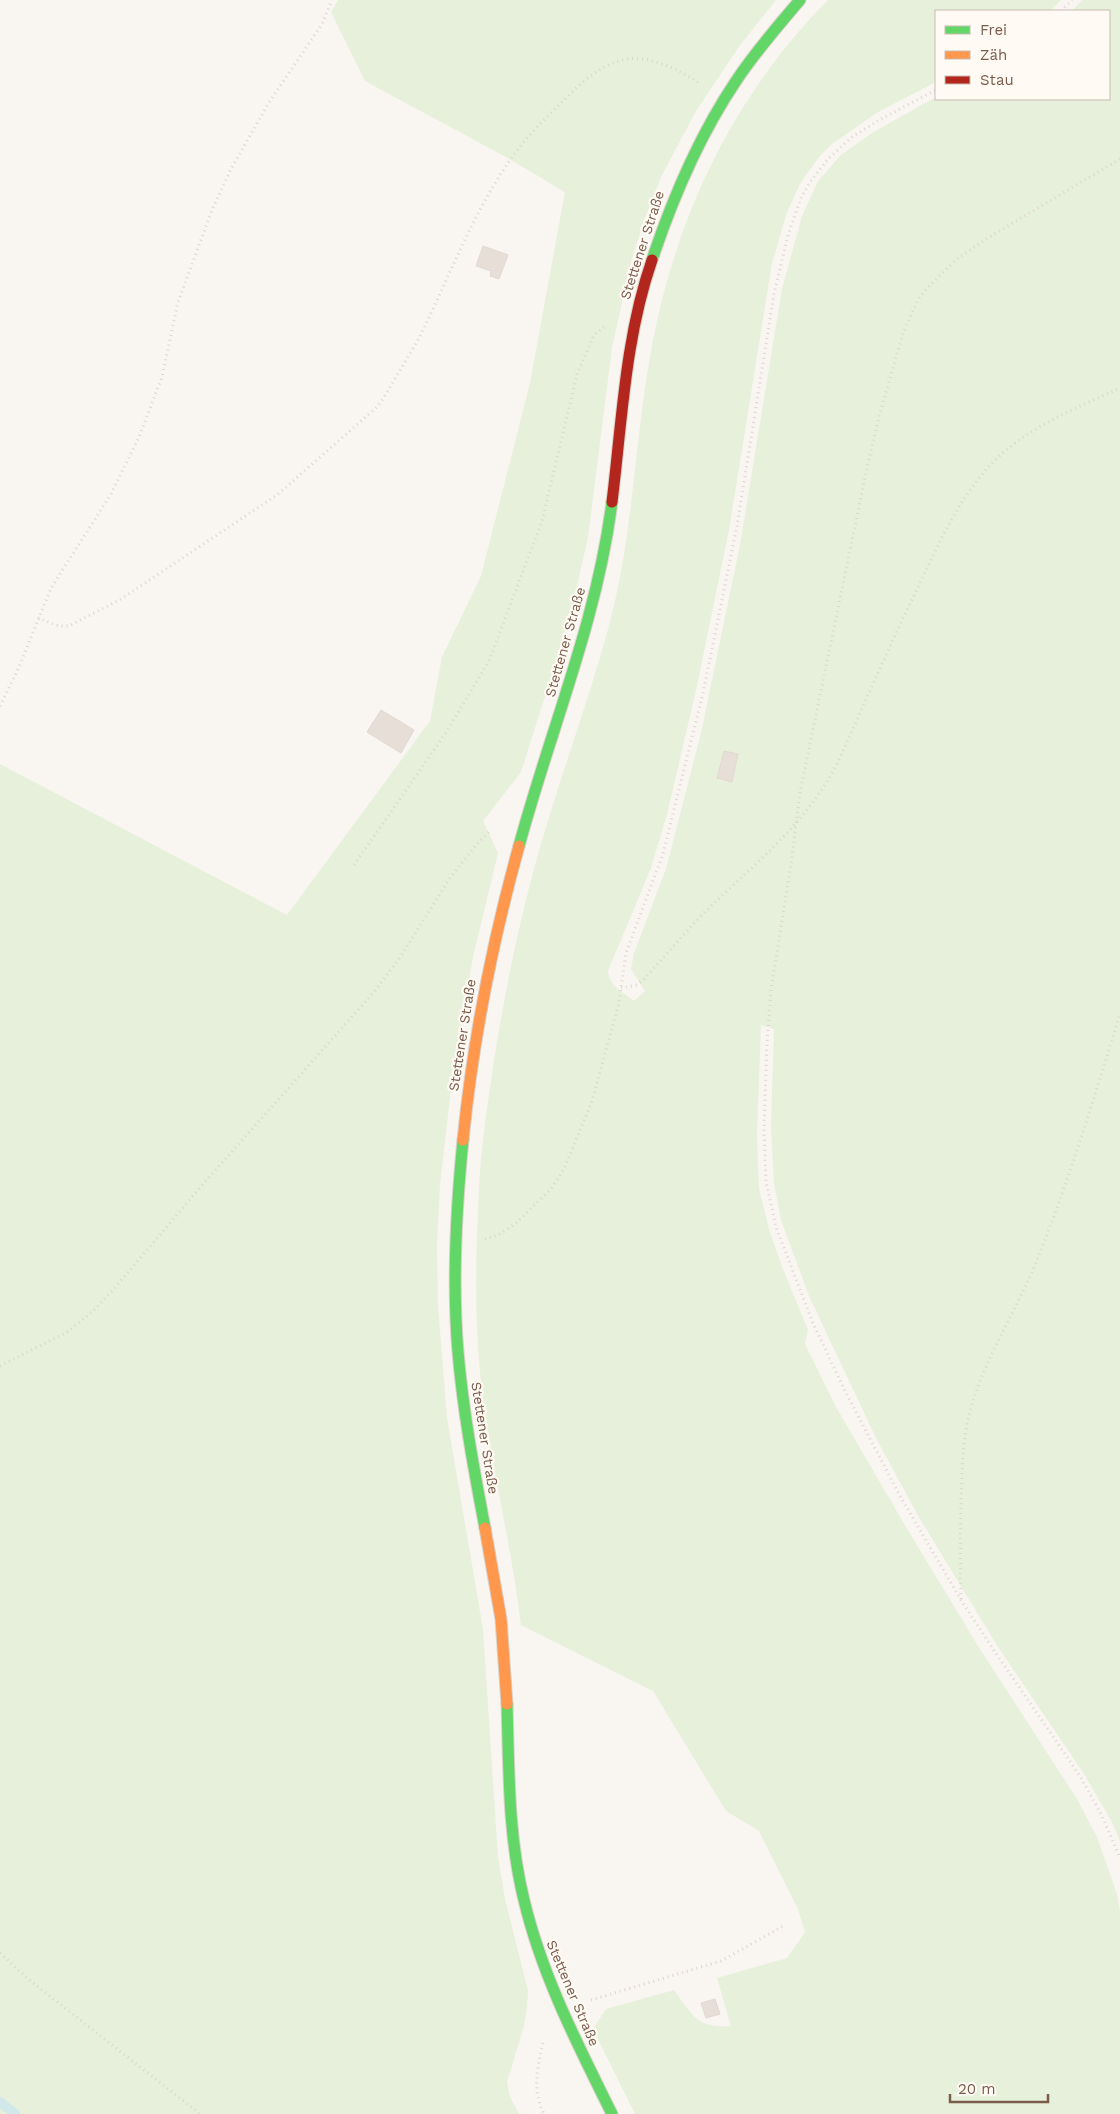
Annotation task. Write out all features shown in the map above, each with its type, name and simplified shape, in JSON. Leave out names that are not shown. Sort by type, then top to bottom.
[{"type":"main road","name":"Stettener Straße","points":[[612,2114],[562,2012],[534,1937],[517,1866],[511,1797],[503,1637],[462,1393],[456,1313],[456,1219],[464,1120],[484,992],[503,906],[519,843],[578,657],[602,564],[611,506],[623,394],[635,324],[651,259],[667,210],[694,151],[723,100],[765,41],[800,0]]},
{"type":"path","points":[[0,706],[22,661],[38,618],[57,577],[115,487],[139,437],[162,377],[178,302],[212,210],[231,169],[268,104],[317,32],[332,0]]},
{"type":"path","points":[[1062,10],[1072,0]]},
{"type":"path","points":[[38,618],[60,626],[69,626],[121,599],[277,495],[340,440],[383,399],[422,332],[479,214],[507,166],[523,143],[574,90],[604,67],[621,61],[639,59],[664,65],[692,78],[723,100]]},
{"type":"path","points":[[456,1245],[489,1238],[506,1230],[543,1198],[558,1180],[592,1101],[621,988],[629,944],[665,845],[703,693],[736,534],[763,353],[774,294],[788,235],[801,198],[810,182],[840,147],[881,119],[935,91]]},
{"type":"path","points":[[1120,159],[956,259],[926,289],[909,316],[896,352],[878,422],[834,637],[811,734],[795,824],[791,864],[774,964],[767,1042],[764,1152],[766,1182],[772,1212],[788,1262],[803,1300],[845,1391],[900,1496],[962,1600],[1000,1660],[1080,1776],[1102,1816],[1120,1858]]},
{"type":"path","points":[[354,865],[444,734],[489,661],[540,529],[574,384],[594,335],[604,328],[635,324]]},
{"type":"path","points":[[621,988],[636,985],[643,980],[684,934],[779,843],[830,778],[926,570],[961,504],[982,475],[1003,453],[1026,436],[1071,411],[1120,388]]},
{"type":"path","points":[[0,1366],[67,1332],[92,1312],[113,1290],[204,1183],[374,992],[401,956],[456,870],[492,829]]},
{"type":"path","points":[[962,1600],[960,1536],[963,1453],[972,1403],[991,1357],[1024,1291],[1049,1228],[1120,1014]]},
{"type":"path","points":[[544,2114],[536,2094],[537,2073],[545,2035],[562,2012],[597,1998],[722,1961],[785,1925]]},
{"type":"path","points":[[0,1953],[28,1979],[200,2114]]},
{"type":"green space","points":[[338,0],[776,0],[740,45],[696,111],[662,175],[645,218],[631,261],[612,348],[588,537],[571,614],[521,772],[483,821],[498,853],[473,957],[453,1071],[440,1185],[437,1246],[438,1306],[447,1418],[483,1629],[498,1857],[505,1899],[528,1991],[524,2026],[507,2082],[510,2097],[519,2114],[0,2114],[0,764],[287,915],[430,721],[442,657],[481,576],[530,383],[565,192],[504,156],[365,81],[331,12]]},
{"type":"green space","points":[[828,0],[1061,0],[1051,10],[935,10],[935,83],[878,112],[832,144],[820,156],[801,182],[787,212],[772,263],[729,530],[695,695],[667,814],[651,868],[608,971],[614,985],[634,1001],[645,991],[631,969],[634,953],[666,869],[701,733],[740,545],[782,289],[802,216],[818,181],[841,155],[855,145],[872,133],[935,98],[935,100],[1110,100],[1110,10],[1073,10],[1082,0],[1120,0],[1120,1841],[1112,1822],[1084,1774],[998,1647],[920,1519],[876,1438],[809,1296],[781,1220],[774,1183],[771,1128],[774,1029],[761,1025],[757,1133],[759,1189],[769,1229],[782,1267],[808,1330],[805,1344],[836,1407],[906,1527],[978,1646],[1077,1799],[1097,1837],[1117,1894],[1120,1911],[1120,2114],[635,2114],[593,2029],[606,2009],[674,1990],[696,2018],[710,2025],[731,2026],[717,1978],[787,1958],[805,1932],[798,1909],[759,1831],[726,1811],[653,1691],[521,1625],[513,1568],[492,1455],[478,1351],[476,1258],[481,1157],[485,1121],[497,1040],[512,961],[530,884],[546,828],[610,622],[628,527],[648,369],[658,317],[671,266],[688,217],[709,170],[733,124],[761,81],[792,39]]},
{"type":"building","points":[[483,246],[508,255],[499,279],[490,276],[491,271],[476,266]]},
{"type":"building","points":[[381,710],[414,730],[401,753],[367,732]]},
{"type":"building","points":[[724,751],[738,754],[732,782],[717,778]]},
{"type":"building","points":[[715,1999],[720,2014],[706,2018],[701,2003]]},
{"type":"waterway","points":[[0,2102],[15,2114]]},
{"type":"traffic: fast","points":[[652,260],[678,190],[710,123],[751,60],[800,0]]},
{"type":"traffic: fast","points":[[519,846],[572,676],[596,590],[612,502]]},
{"type":"traffic: fast","points":[[463,1140],[456,1246],[456,1326],[466,1418],[485,1528]]},
{"type":"traffic: fast","points":[[507,1704],[512,1827],[524,1900],[541,1956],[562,2010],[612,2114]]},
{"type":"traffic: slow","points":[[463,1140],[472,1066],[492,955],[519,846]]},
{"type":"traffic: slow","points":[[485,1528],[501,1619],[507,1704]]},
{"type":"traffic: jam","points":[[612,502],[630,349],[643,289],[652,260]]}]
